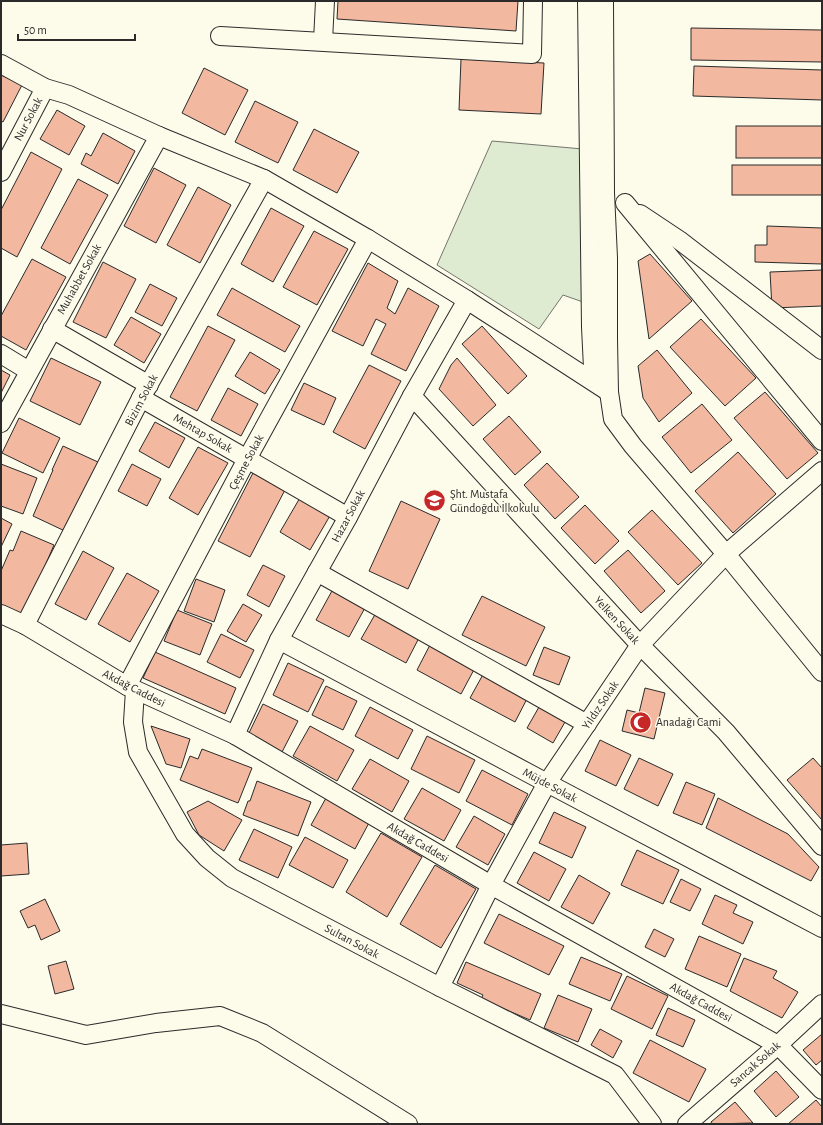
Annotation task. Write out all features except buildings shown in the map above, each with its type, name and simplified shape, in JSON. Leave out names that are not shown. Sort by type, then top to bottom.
[{"type":"street","points":[[323,42],[325,1]]},
{"type":"street","points":[[220,36],[532,54],[533,1]]},
{"type":"street","points":[[587,1],[597,190]]},
{"type":"street","points":[[604,1],[591,327],[593,368],[609,392],[613,419],[633,446],[726,554],[822,672]]},
{"type":"street","points":[[1,64],[45,88],[69,95],[159,136],[264,179],[368,239],[467,300],[609,392]]},
{"type":"street","name":"Nur Sokak","points":[[1,172],[45,88]]},
{"type":"street","name":"Muhabbet Sokak","points":[[1,423],[159,136]]},
{"type":"street","name":"Bizim Sokak","points":[[25,625],[145,391],[264,179]]},
{"type":"street","points":[[597,190],[624,203],[679,240],[822,350]]},
{"type":"street","points":[[624,203],[822,441]]},
{"type":"street","name":"Çeşme Sokak","points":[[131,688],[247,459],[368,239]]},
{"type":"street","name":"Hazar Sokak","points":[[235,735],[279,640],[348,517],[412,396],[467,300]]},
{"type":"street","name":"Mehtap Sokak","points":[[52,329],[247,459],[348,517]]},
{"type":"street","points":[[1,354],[29,371]]},
{"type":"street","name":"Yelken Sokak","points":[[412,396],[640,645],[726,732],[822,846]]},
{"type":"street","name":"Yıldız Sokak","points":[[440,987],[491,885],[547,783],[640,645],[726,554],[822,471]]},
{"type":"street","points":[[317,572],[587,724]]},
{"type":"street","name":"Akdağ Caddesi","points":[[1,614],[25,625],[131,688],[235,735],[491,885],[778,1045],[822,1090]]},
{"type":"street","name":"Müjde Sokak","points":[[279,640],[822,928]]},
{"type":"street","name":"Sultan Sokak","points":[[131,688],[133,722],[138,752],[185,834],[207,858],[232,878],[440,987],[615,1075],[652,1124]]},
{"type":"street","name":"Sancak Sokak","points":[[688,1124],[822,1004]]},
{"type":"street","points":[[1,1014],[86,1035],[156,1023],[220,1016],[262,1033],[408,1124]]},
{"type":"green space","points":[[492,141],[583,149],[586,303],[563,295],[539,329],[437,265]]},
{"type":"place","name":"Şht. Mustafa Gündoğdu İlkokulu","points":[[435,501]]},
{"type":"place","name":"Anadağı Cami","points":[[641,722]]}]
